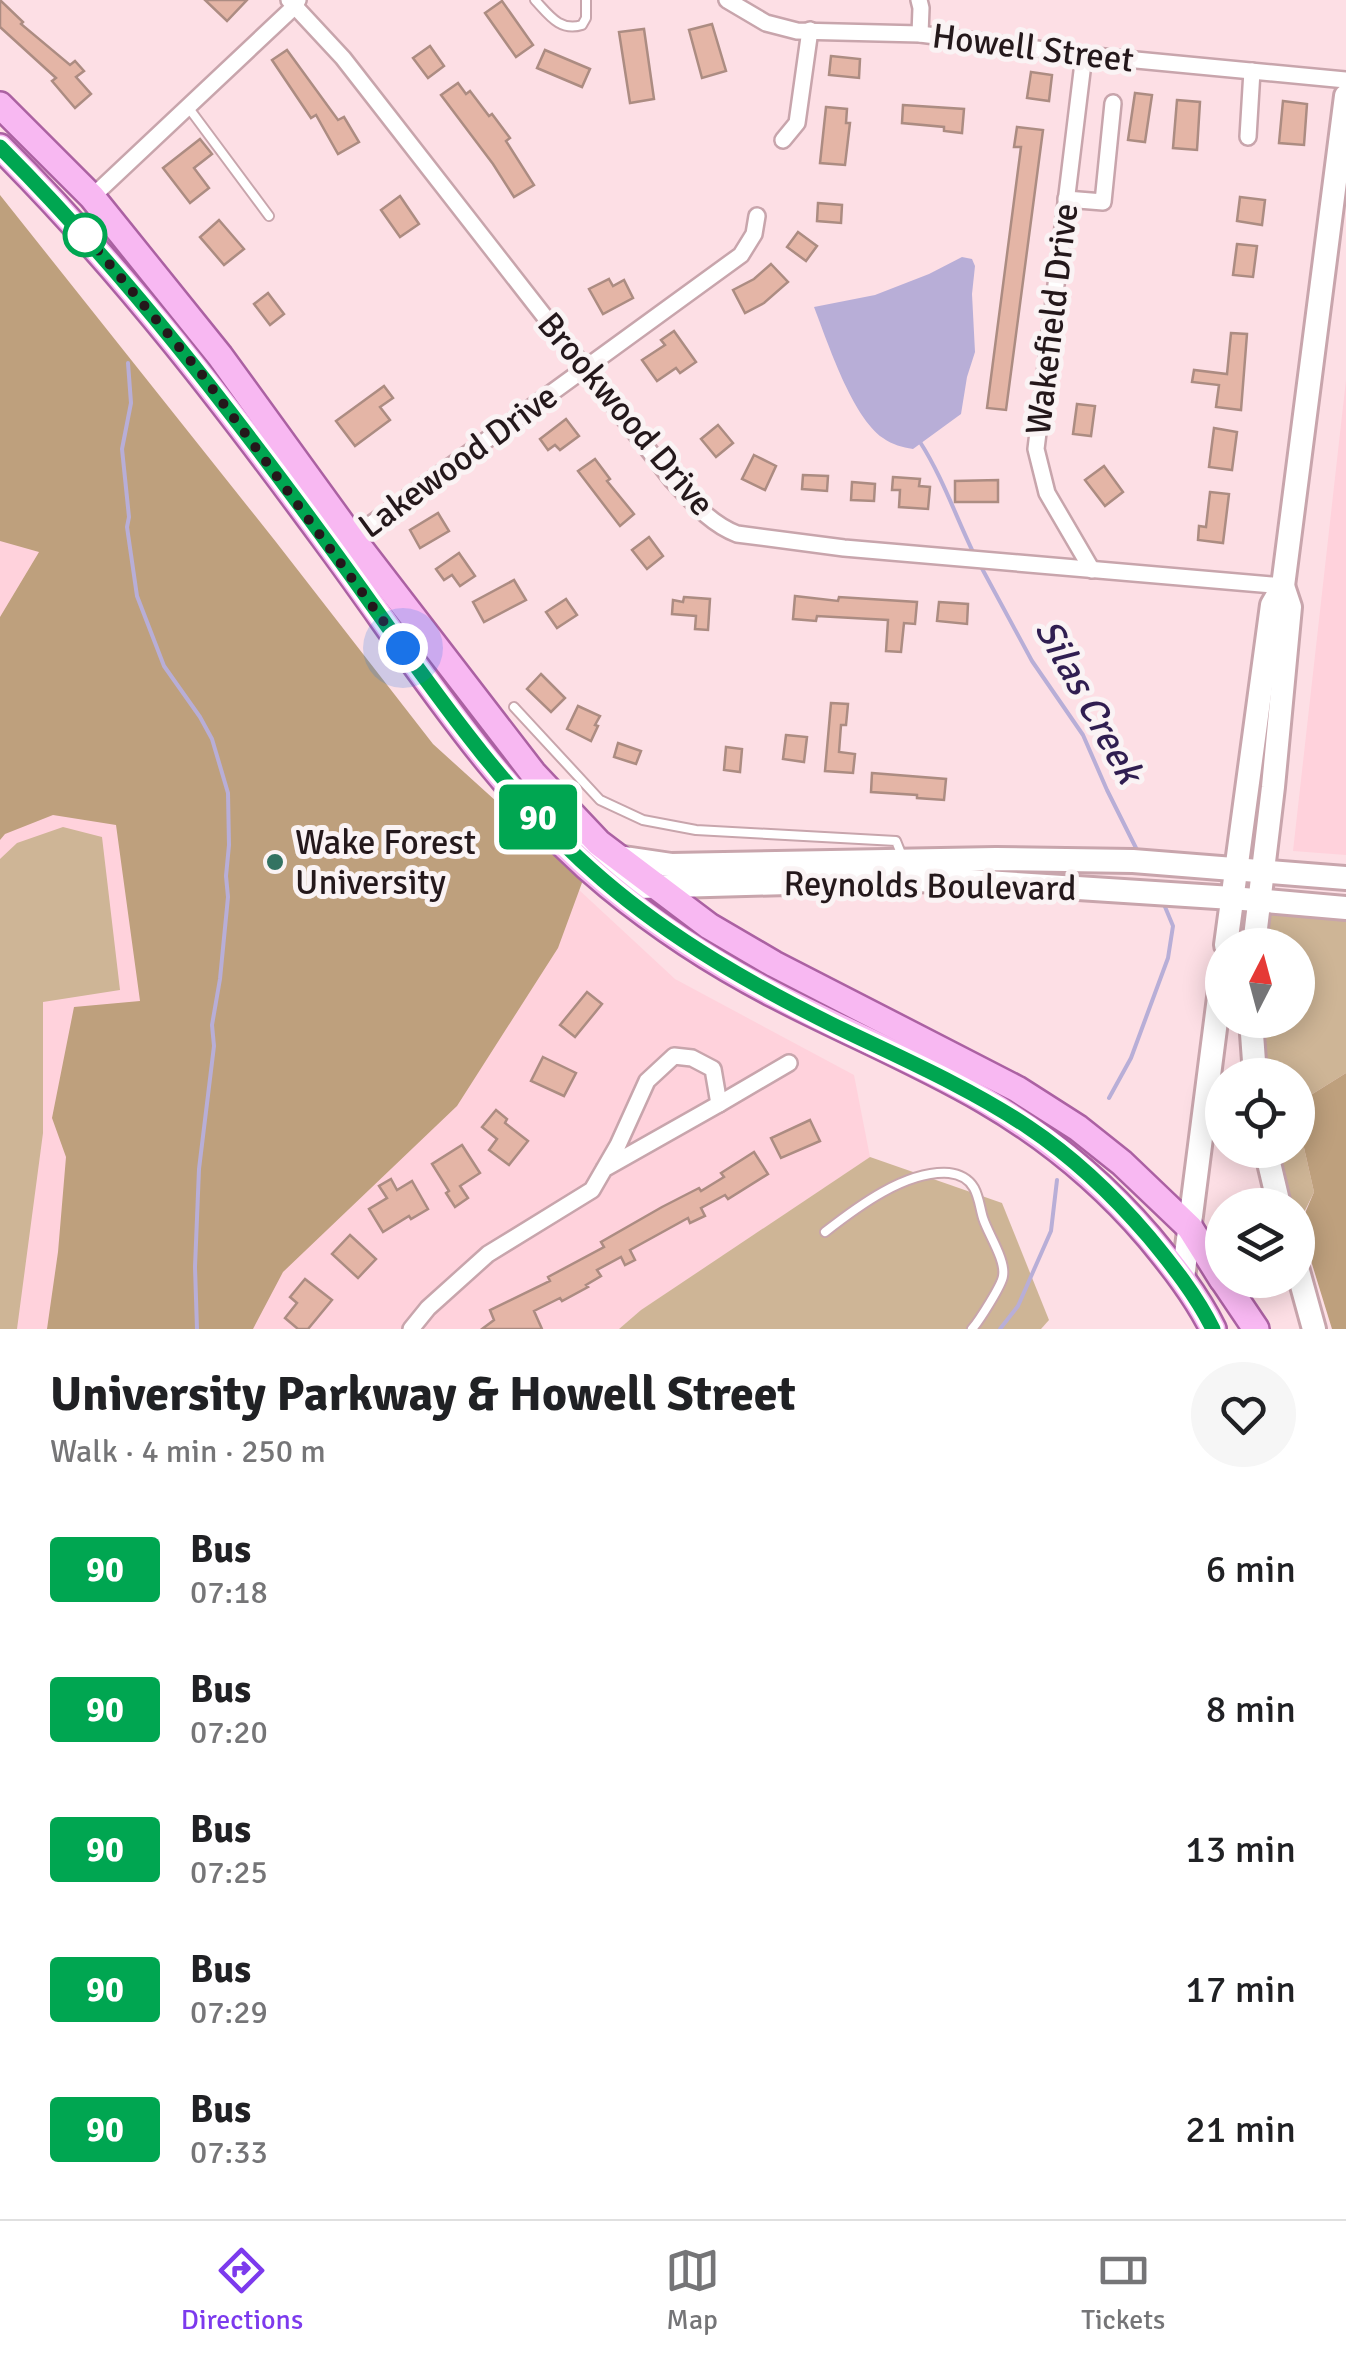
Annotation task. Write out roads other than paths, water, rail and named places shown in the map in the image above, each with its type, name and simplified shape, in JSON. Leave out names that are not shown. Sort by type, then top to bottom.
[{"type":"main road","points":[[1228,928],[1272,605],[1283,586],[1346,96]]},
{"type":"main road","points":[[0,105],[92,197],[220,356],[473,744],[569,849],[605,882],[690,944],[771,994],[970,1092],[1048,1141],[1116,1200],[1183,1278],[1213,1329]]},
{"type":"main road","points":[[0,147],[80,229],[533,773],[599,843],[709,926],[1057,1113],[1099,1144],[1190,1228],[1205,1251]]},
{"type":"main road","points":[[1256,928],[1290,607],[1283,586]]},
{"type":"main road","name":"Reynolds Boulevard","points":[[537,815],[564,828],[626,883],[638,887],[970,881],[1346,908]]},
{"type":"main road","name":"Reynolds Boulevard","points":[[617,856],[663,865],[996,859],[1133,861],[1346,878]]},
{"type":"main road","points":[[1183,1278],[1214,1038]]},
{"type":"main road","points":[[1236,1298],[1256,1329]]},
{"type":"main road","points":[[1305,1298],[1314,1329]]},
{"type":"street","name":"Howell Street","points":[[726,0],[766,24],[784,29],[920,34],[1084,56],[1346,80]]},
{"type":"street","points":[[92,197],[294,2]]},
{"type":"street","name":"Brookwood Drive","points":[[294,2],[343,58],[686,494],[714,522],[736,534],[844,548],[1283,586]]},
{"type":"street","points":[[920,34],[922,3]]},
{"type":"street","points":[[783,140],[796,124],[810,30]]},
{"type":"street","name":"Wakefield Drive","points":[[1084,56],[1036,449],[1047,493],[1092,570]]},
{"type":"street","points":[[1248,137],[1252,71]]},
{"type":"street","points":[[1066,198],[1103,202],[1113,102]]},
{"type":"street","name":"Lakewood Drive","points":[[343,544],[741,255],[754,234],[757,216]]},
{"type":"street","points":[[410,1329],[488,1254],[592,1190],[647,1081],[674,1056],[692,1058],[713,1069],[719,1104]]},
{"type":"street","points":[[604,1169],[789,1063]]},
{"type":"lane","points":[[535,0],[552,19],[576,28],[586,18],[586,0]]},
{"type":"lane","points":[[188,107],[269,216]]},
{"type":"lane","points":[[514,707],[600,800],[643,820],[696,830],[896,841],[904,860]]},
{"type":"lane","points":[[825,1232],[913,1178],[952,1173],[964,1177],[973,1185],[1004,1275],[972,1329]]},
{"type":"waterway","points":[[128,363],[131,403],[122,449],[137,596],[164,666],[212,739],[228,793],[228,897],[199,1169],[197,1329]]},
{"type":"waterway","name":"Silas Creek","points":[[920,442],[974,554]]},
{"type":"waterway","name":"Silas Creek","points":[[979,563],[1032,661],[1083,735],[1139,854]]},
{"type":"waterway","name":"Silas Creek","points":[[1109,1098],[1131,1058],[1168,958],[1173,926],[1163,902]]},
{"type":"waterway","name":"Silas Creek","points":[[1000,1329],[1018,1306],[1051,1231],[1057,1180]]},
{"type":"place","name":"Wake Forest University","points":[[275,862]]}]
